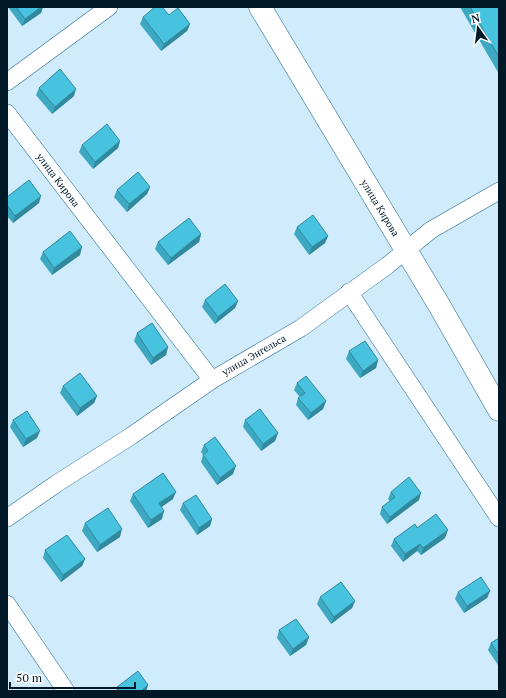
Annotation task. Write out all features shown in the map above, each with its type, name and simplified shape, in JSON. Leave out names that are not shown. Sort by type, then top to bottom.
[{"type":"main road","name":"улица Кирова","points":[[260,7],[406,250],[499,410]]},
{"type":"street","points":[[7,82],[109,7]]},
{"type":"street","name":"улица Кирова","points":[[7,112],[212,380]]},
{"type":"street","name":"улица Энгельса","points":[[7,518],[56,484],[131,436],[212,380],[300,328],[388,265],[431,230],[499,191]]},
{"type":"street","points":[[349,292],[499,518]]},
{"type":"street","points":[[7,604],[66,691]]},
{"type":"building","points":[[16,7],[41,7],[25,19]]},
{"type":"building","points":[[155,7],[162,7],[169,15],[178,8],[190,24],[164,44],[143,17]]},
{"type":"building","points":[[470,7],[499,7],[499,57]]},
{"type":"building","points":[[60,69],[76,89],[55,107],[39,88]]},
{"type":"building","points":[[107,124],[120,141],[95,162],[82,145]]},
{"type":"building","points":[[138,172],[150,187],[129,204],[117,190]]},
{"type":"building","points":[[29,180],[41,196],[15,216],[7,205],[7,197]]},
{"type":"building","points":[[313,215],[328,236],[312,247],[297,227]]},
{"type":"building","points":[[189,218],[201,234],[171,258],[158,242]]},
{"type":"building","points":[[70,231],[82,247],[54,268],[43,252]]},
{"type":"building","points":[[225,284],[238,301],[218,317],[205,300]]},
{"type":"building","points":[[152,323],[168,347],[153,358],[137,333]]},
{"type":"building","points":[[365,341],[378,360],[363,371],[349,351]]},
{"type":"building","points":[[80,373],[97,396],[80,408],[63,386]]},
{"type":"building","points":[[306,376],[326,401],[311,413],[298,398],[305,393],[297,383]]},
{"type":"building","points":[[260,409],[278,433],[263,444],[245,420]]},
{"type":"building","points":[[27,411],[40,431],[26,439],[13,420]]},
{"type":"building","points":[[215,437],[236,466],[220,478],[203,455],[208,451],[204,445]]},
{"type":"building","points":[[163,473],[176,492],[159,503],[164,511],[151,520],[133,494]]},
{"type":"building","points":[[409,477],[421,493],[390,517],[382,507],[395,497],[391,492]]},
{"type":"building","points":[[196,495],[212,519],[199,528],[183,503]]},
{"type":"building","points":[[108,508],[122,529],[100,545],[85,523]]},
{"type":"building","points":[[436,514],[448,530],[423,548],[420,544],[405,554],[394,539],[415,524],[417,528]]},
{"type":"building","points":[[67,535],[85,559],[63,575],[45,550]]},
{"type":"building","points":[[481,577],[490,591],[467,606],[458,592]]},
{"type":"building","points":[[341,582],[355,601],[334,617],[320,597]]},
{"type":"building","points":[[296,619],[309,637],[293,649],[279,630]]},
{"type":"building","points":[[499,638],[499,655],[491,643]]},
{"type":"building","points":[[138,671],[148,685],[141,691],[120,691],[117,687]]}]
